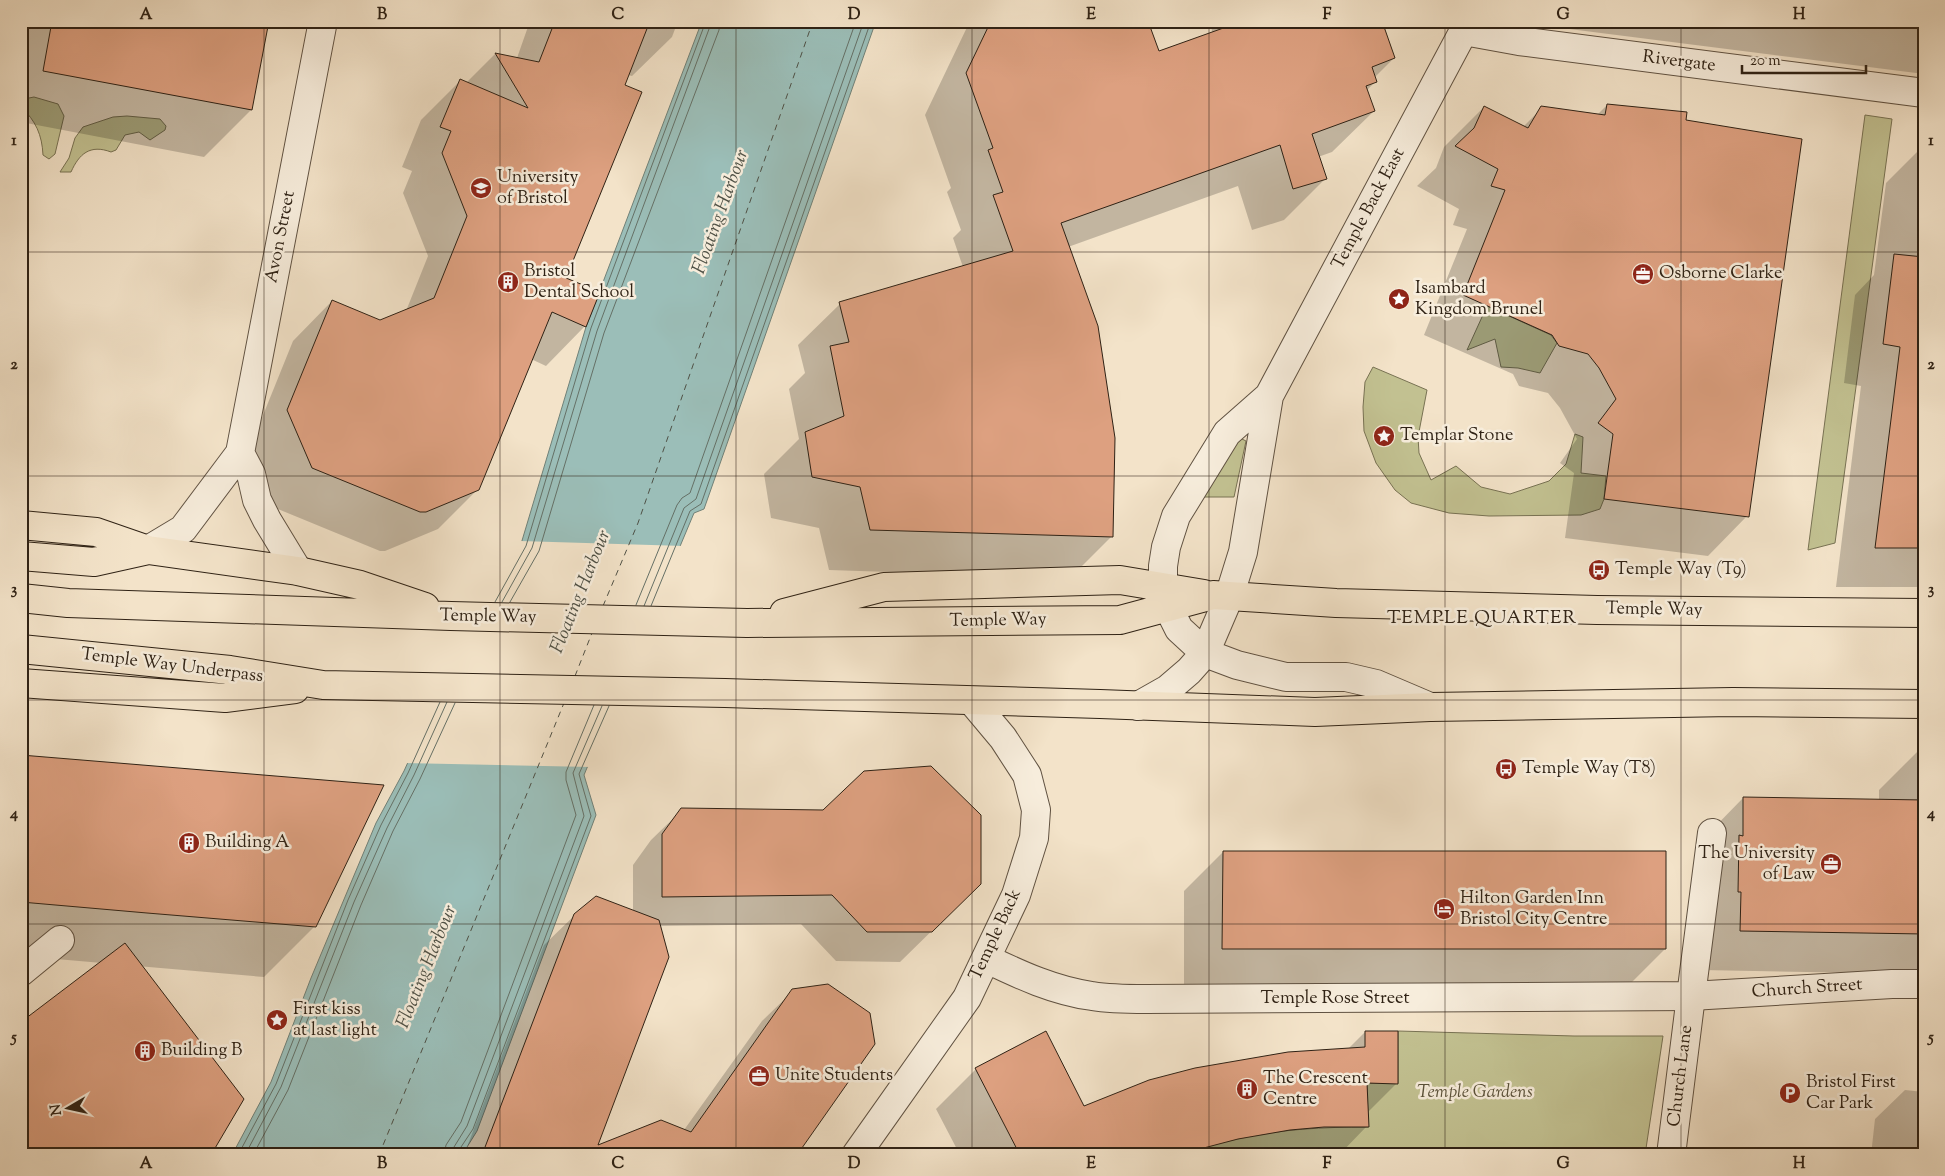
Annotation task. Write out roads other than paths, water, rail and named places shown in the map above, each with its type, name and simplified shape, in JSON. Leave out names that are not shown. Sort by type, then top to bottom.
[{"type":"highway","points":[[21,525],[96,532],[148,550],[298,571],[360,585],[451,616]]},
{"type":"highway","points":[[21,556],[94,562],[148,550]]},
{"type":"highway","points":[[747,623],[884,587],[1120,580],[1165,597]]},
{"type":"highway","name":"Temple Way","points":[[21,598],[68,603],[350,613],[747,623],[1120,620],[1165,597],[1221,596],[1336,603],[1597,610],[1924,613]]},
{"type":"highway","name":"Temple Way Underpass","points":[[21,649],[230,670],[323,685]]},
{"type":"highway","points":[[21,683],[225,698],[323,685],[725,693],[1315,712],[1430,707],[1733,702],[1924,704]]},
{"type":"street","name":"Avon Street","points":[[148,550],[183,529],[240,453],[323,21]]},
{"type":"street","name":"Rivergate","points":[[1467,26],[1519,41],[1924,93]]},
{"type":"street","name":"Temple Back East","points":[[1205,653],[1221,596],[1243,552],[1269,396],[1467,26]]},
{"type":"street","name":"Temple Back East","points":[[1165,597],[1163,566],[1166,547],[1176,516],[1228,433],[1269,396]]},
{"type":"street","points":[[240,453],[251,474],[257,500],[298,571]]},
{"type":"street","points":[[1165,597],[1179,629],[1205,653],[1237,665],[1286,677],[1346,677],[1376,684],[1430,707]]},
{"type":"street","points":[[1138,706],[1168,689],[1205,653]]},
{"type":"street","name":"Temple Back","points":[[856,1155],[967,998],[1016,895],[1034,838],[1036,810],[1027,775],[1003,738],[972,701]]},
{"type":"street","name":"Church Lane","points":[[1671,1155],[1712,833]]},
{"type":"street","points":[[21,972],[60,940]]},
{"type":"street","name":"Temple Rose Street","points":[[987,959],[1016,973],[1066,991],[1108,998],[1191,1000],[1691,996]]},
{"type":"street","name":"Church Street","points":[[1691,996],[1892,984],[1924,984]]},
{"type":"water","name":"Floating Harbour","points":[[702,21],[876,21],[704,509],[694,513],[584,775],[596,815],[477,1131],[462,1155],[232,1155],[271,1082],[311,978],[376,823],[404,771],[445,681],[521,544],[586,327]]},
{"type":"place","name":"University of Bristol","points":[[481,188]]},
{"type":"place","name":"Osborne Clarke","points":[[1643,274]]},
{"type":"place","name":"Bristol Dental School","points":[[508,282]]},
{"type":"place","name":"Isambard Kingdom Brunel","points":[[1399,299]]},
{"type":"place","name":"Templar Stone","points":[[1384,436]]},
{"type":"place","name":"Temple Way (T9)","points":[[1599,570]]},
{"type":"place","name":"Temple Way (T8)","points":[[1506,769]]},
{"type":"place","name":"Building A","points":[[189,843]]},
{"type":"place","name":"The University of Law","points":[[1831,864]]},
{"type":"place","name":"Hilton Garden Inn Bristol City Centre","points":[[1444,909]]},
{"type":"place","name":"First kiss at last light","points":[[277,1020]]},
{"type":"place","name":"Building B","points":[[145,1051]]},
{"type":"place","name":"Unite Students","points":[[759,1076]]},
{"type":"place","name":"The Crescent Centre","points":[[1247,1089]]},
{"type":"place","name":"Bristol First Car Park","points":[[1790,1093]]},
{"type":"district","name":"TEMPLE QUARTER","points":[[1482,618]]},
{"type":"park label","name":"Temple Gardens","points":[[1475,1093]]}]
